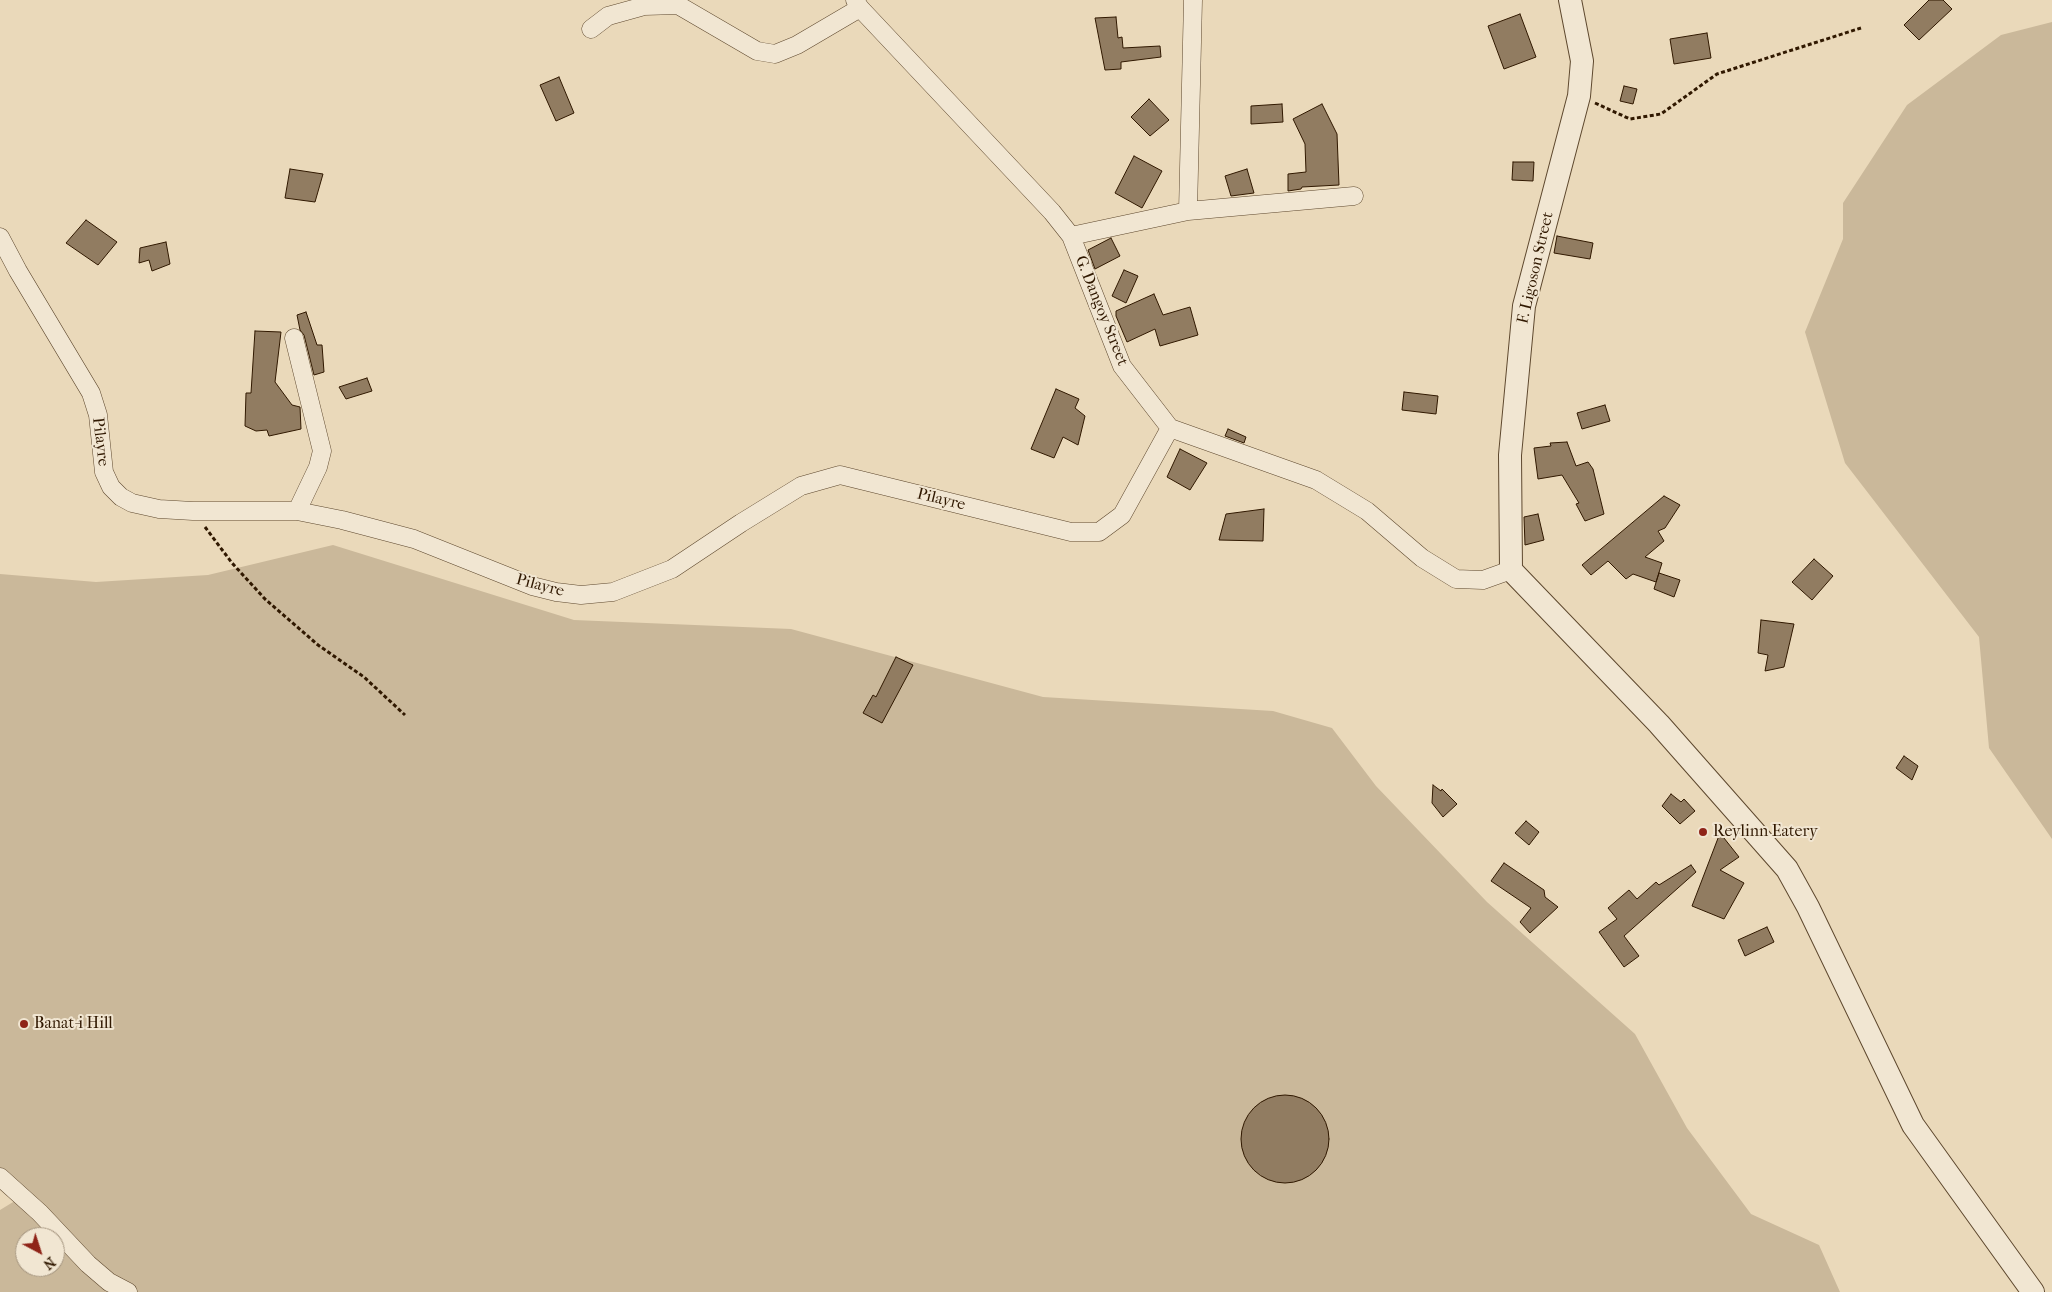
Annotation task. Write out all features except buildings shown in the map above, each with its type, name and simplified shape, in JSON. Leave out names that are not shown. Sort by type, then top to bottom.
[{"type":"street","points":[[1188,211],[1193,0]]},
{"type":"street","name":"F. Ligoson Street","points":[[1511,570],[1510,455],[1524,306],[1579,96],[1582,61],[1570,0]]},
{"type":"street","points":[[591,29],[608,16],[617,13],[644,6],[678,5],[757,51],[775,54],[797,45],[858,4]]},
{"type":"street","name":"G. Dangoy Street","points":[[858,4],[1052,212],[1071,236],[1122,366],[1170,428]]},
{"type":"street","points":[[1071,236],[1188,211],[1354,196]]},
{"type":"street","name":"Pilayre","points":[[0,237],[18,271],[91,393],[98,415],[104,472],[111,487],[121,497],[132,503],[159,509],[193,511],[297,511],[380,529],[414,539],[532,586],[556,592],[581,595],[613,592],[672,569],[801,486],[840,475],[1071,532],[1099,532],[1122,515],[1170,428]]},
{"type":"street","points":[[294,338],[322,451],[318,467],[297,511]]},
{"type":"street","points":[[1170,428],[1316,480],[1366,511],[1422,558],[1456,579],[1483,580],[1511,570],[1659,724],[1788,869],[1913,1125],[2034,1292]]},
{"type":"street","points":[[0,1176],[29,1201],[88,1264],[109,1282],[128,1292]]},
{"type":"path","points":[[1579,96],[1630,119],[1661,114],[1716,74],[1861,28]]},
{"type":"path","points":[[193,511],[232,563],[265,599],[318,644],[364,677],[405,715]]},
{"type":"shaded area","points":[[2052,22],[2052,839],[1989,748],[1979,637],[1845,463],[1805,332],[1843,239],[1843,203],[1907,105],[2001,35]]},
{"type":"shaded area","points":[[333,545],[574,620],[791,629],[1043,697],[1273,711],[1332,728],[1376,786],[1487,902],[1635,1034],[1687,1128],[1751,1214],[1819,1245],[1840,1292],[0,1292],[0,1210],[23,1196],[0,1177],[0,574],[96,582],[208,575]]},
{"type":"place","name":"Reylinn Eatery","points":[[1703,832]]},
{"type":"place","name":"Banat-i Hill","points":[[24,1024]]}]
